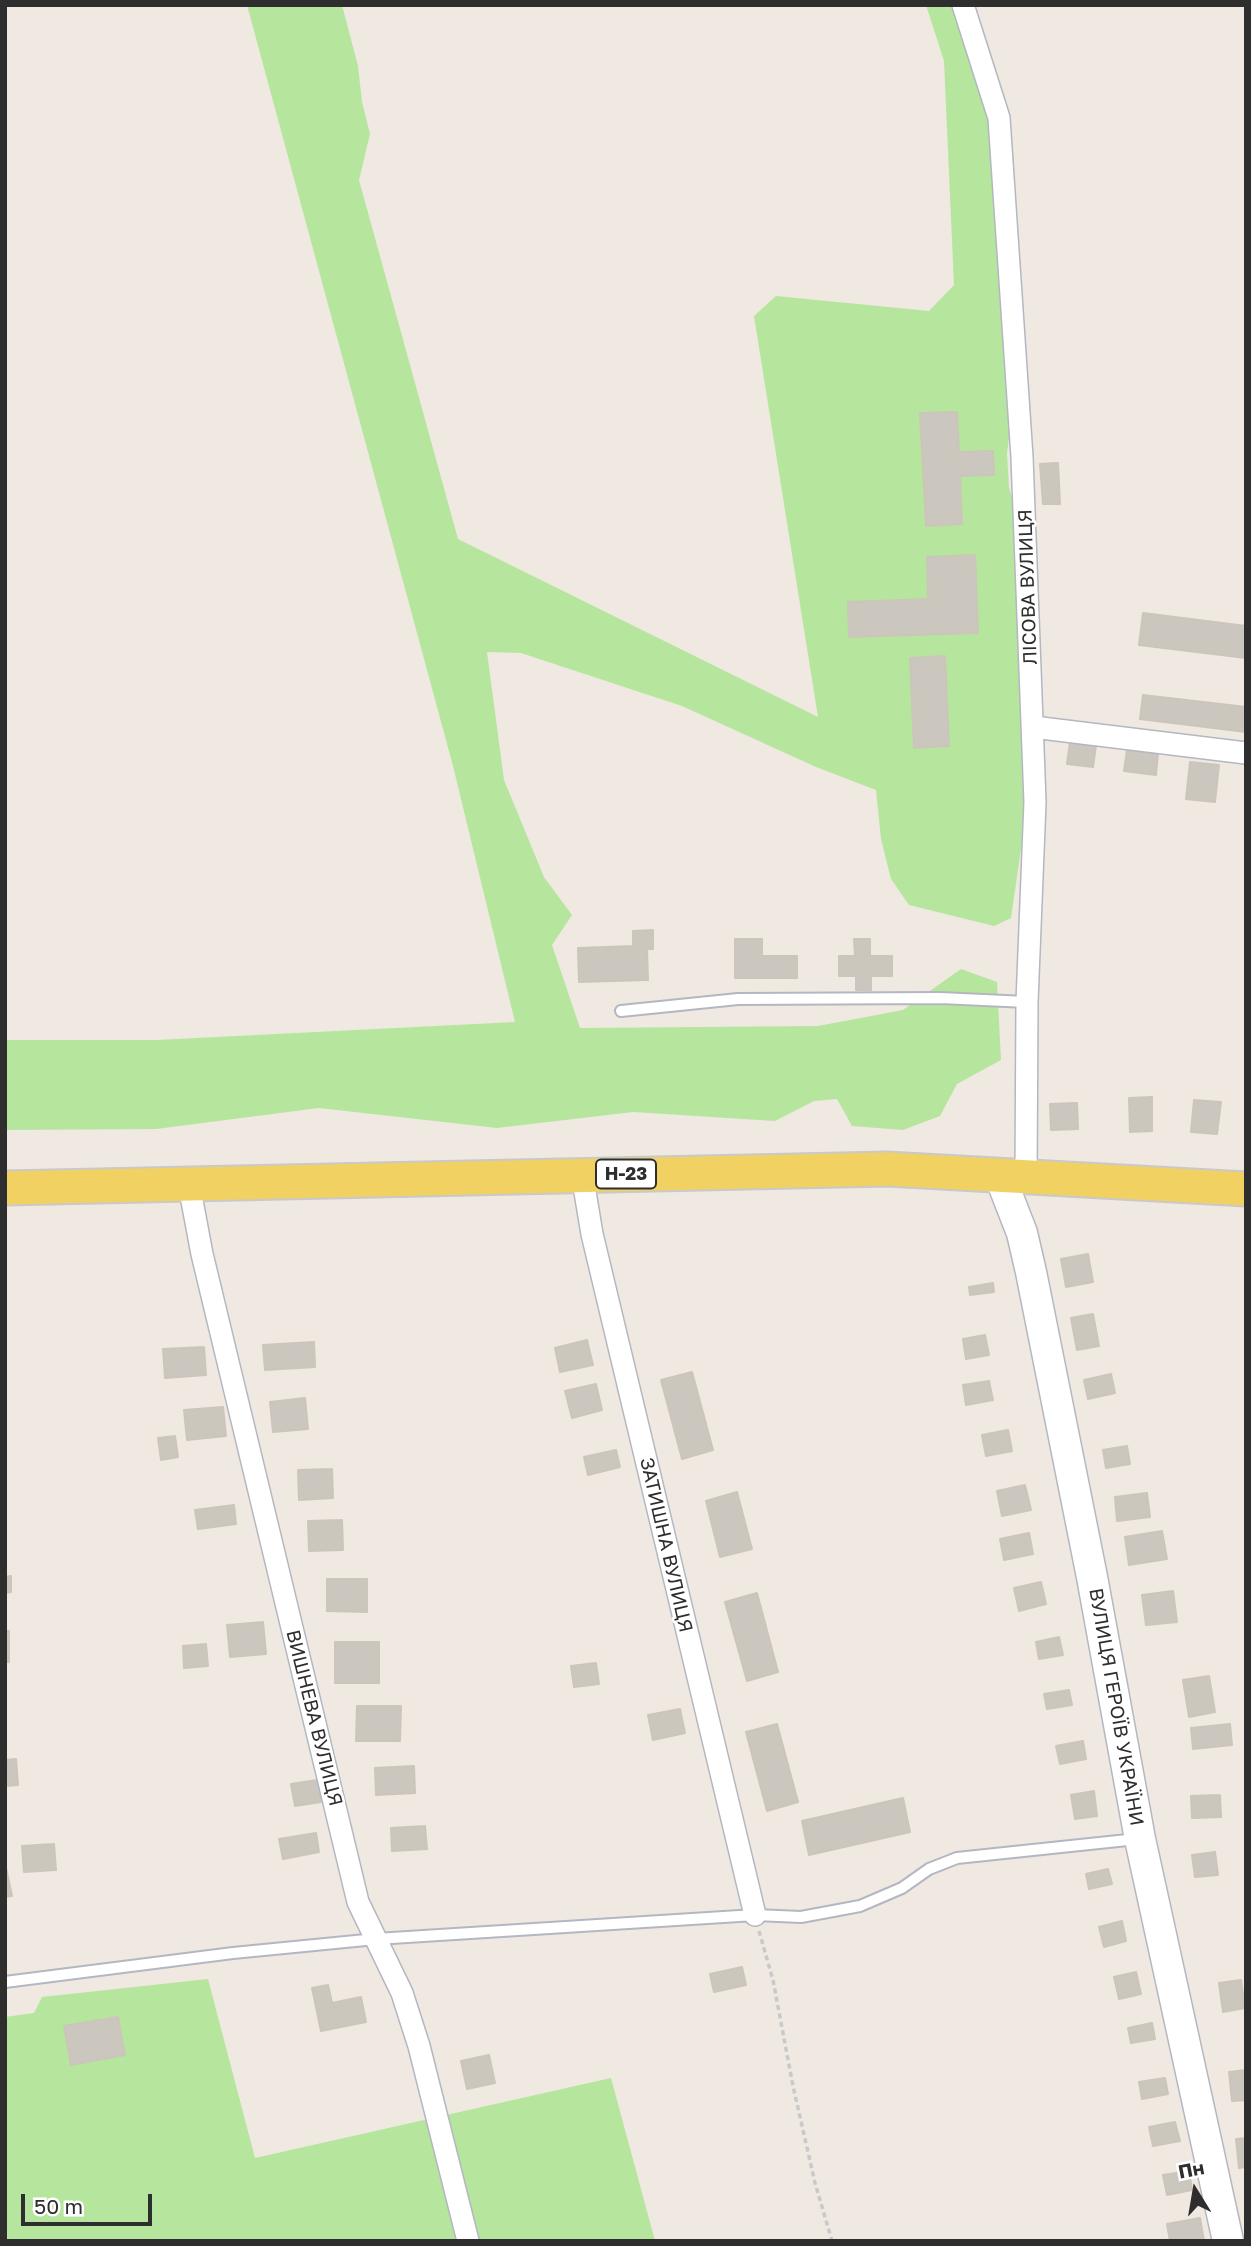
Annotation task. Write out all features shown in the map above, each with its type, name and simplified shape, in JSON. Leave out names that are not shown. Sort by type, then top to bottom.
[{"type":"main road","name":"Н-23","points":[[5,1188],[887,1169],[1246,1189]]},
{"type":"street","name":"ЛІСОВА ВУЛИЦЯ","points":[[963,5],[999,118],[1022,457],[1035,802],[1027,1002],[1013,1175]]},
{"type":"street","points":[[1033,727],[1246,753]]},
{"type":"street","name":"ЗАТИШНА ВУЛИЦЯ","points":[[582,1174],[592,1234],[755,1915]]},
{"type":"street","name":"ВУЛИЦЯ ГЕРОЇВ УКРАЇНИ","points":[[1013,1175],[1021,1233],[1092,1577],[1140,1839],[1228,2241]]},
{"type":"street","name":"ВИШНЕВА ВУЛИЦЯ","points":[[189,1185],[205,1267],[358,1902],[402,1993],[419,2046],[468,2241]]},
{"type":"lane","points":[[621,1011],[738,999],[940,998],[1027,1002]]},
{"type":"lane","points":[[5,1982],[233,1953],[376,1939],[755,1915],[801,1917],[860,1906],[902,1888],[929,1869],[957,1858],[1140,1839]]},
{"type":"path","points":[[755,1915],[773,1980],[815,2183],[832,2241]]},
{"type":"green space","points":[[247,5],[342,5],[358,66],[362,102],[370,134],[359,180],[458,539],[818,717],[754,316],[776,296],[929,311],[954,285],[944,61],[926,5],[953,5],[993,120],[1010,431],[1007,453],[1009,488],[1018,516],[1025,821],[1011,918],[994,926],[909,905],[891,879],[881,839],[876,790],[816,767],[682,706],[521,653],[487,652],[504,780],[544,877],[572,915],[552,945],[580,1028],[818,1026],[903,1010],[961,969],[997,982],[1001,1060],[957,1084],[940,1116],[903,1130],[852,1126],[837,1099],[814,1101],[775,1121],[633,1112],[497,1128],[319,1108],[156,1129],[5,1130],[5,1040],[157,1040],[515,1022],[453,766]]},
{"type":"green space","points":[[208,1979],[255,2158],[611,2078],[655,2241],[5,2241],[5,2017],[34,2013],[42,1997]]},
{"type":"building","points":[[957,412],[959,452],[993,451],[994,475],[960,476],[962,524],[926,526],[920,413]]},
{"type":"building","points":[[1058,463],[1060,504],[1043,504],[1040,464]]},
{"type":"building","points":[[975,555],[978,633],[849,637],[848,602],[928,599],[927,557]]},
{"type":"building","points":[[1143,613],[1246,626],[1246,658],[1139,645]]},
{"type":"building","points":[[945,656],[949,746],[914,748],[910,658]]},
{"type":"building","points":[[1143,695],[1246,707],[1246,732],[1140,719]]},
{"type":"building","points":[[1070,742],[1096,745],[1093,767],[1067,764]]},
{"type":"building","points":[[1127,750],[1158,753],[1156,775],[1124,771]]},
{"type":"building","points":[[1190,762],[1219,765],[1215,802],[1186,799]]},
{"type":"building","points":[[653,930],[653,949],[647,949],[648,980],[579,982],[578,948],[633,946],[633,931]]},
{"type":"building","points":[[735,939],[762,939],[762,956],[797,956],[797,978],[735,978]]},
{"type":"building","points":[[854,939],[870,939],[870,956],[892,956],[892,976],[871,976],[871,990],[856,990],[856,976],[839,976],[839,956],[855,956]]},
{"type":"building","points":[[1152,1097],[1152,1131],[1130,1132],[1129,1098]]},
{"type":"building","points":[[1194,1100],[1221,1102],[1217,1134],[1191,1132]]},
{"type":"building","points":[[1077,1103],[1078,1129],[1051,1130],[1050,1104]]},
{"type":"building","points":[[1088,1254],[1093,1282],[1066,1287],[1061,1259]]},
{"type":"building","points":[[993,1283],[994,1292],[970,1295],[969,1287]]},
{"type":"building","points":[[1093,1314],[1099,1346],[1077,1350],[1071,1318]]},
{"type":"building","points":[[985,1335],[989,1355],[966,1359],[963,1339]]},
{"type":"building","points":[[587,1340],[593,1365],[560,1372],[555,1348]]},
{"type":"building","points":[[314,1342],[315,1367],[265,1370],[263,1345]]},
{"type":"building","points":[[204,1347],[206,1375],[165,1378],[163,1349]]},
{"type":"building","points":[[692,1372],[713,1450],[682,1459],[661,1380]]},
{"type":"building","points":[[1111,1374],[1115,1393],[1088,1399],[1084,1380]]},
{"type":"building","points":[[989,1381],[993,1400],[966,1405],[963,1385]]},
{"type":"building","points":[[596,1384],[602,1410],[572,1418],[565,1391]]},
{"type":"building","points":[[305,1398],[308,1429],[273,1432],[270,1402]]},
{"type":"building","points":[[223,1407],[226,1436],[187,1440],[184,1410]]},
{"type":"building","points":[[1008,1430],[1012,1451],[986,1456],[982,1435]]},
{"type":"building","points":[[175,1436],[178,1457],[161,1460],[158,1438]]},
{"type":"building","points":[[1127,1446],[1130,1464],[1106,1468],[1103,1450]]},
{"type":"building","points":[[616,1450],[620,1467],[588,1475],[584,1457]]},
{"type":"building","points":[[332,1469],[333,1498],[299,1500],[298,1470]]},
{"type":"building","points":[[1025,1485],[1031,1510],[1002,1516],[997,1491]]},
{"type":"building","points":[[737,1492],[752,1549],[720,1557],[706,1501]]},
{"type":"building","points":[[1147,1493],[1150,1517],[1117,1521],[1115,1497]]},
{"type":"building","points":[[234,1505],[236,1524],[198,1529],[195,1510]]},
{"type":"building","points":[[342,1520],[343,1550],[309,1551],[308,1521]]},
{"type":"building","points":[[1162,1531],[1167,1559],[1129,1565],[1125,1537]]},
{"type":"building","points":[[1029,1533],[1033,1554],[1004,1560],[1000,1539]]},
{"type":"building","points":[[11,1576],[11,1592],[5,1593],[5,1577]]},
{"type":"building","points":[[327,1579],[367,1579],[367,1612],[327,1611]]},
{"type":"building","points":[[1041,1582],[1046,1604],[1019,1611],[1014,1588]]},
{"type":"building","points":[[1173,1591],[1177,1622],[1146,1625],[1142,1595]]},
{"type":"building","points":[[757,1593],[778,1672],[747,1681],[725,1602]]},
{"type":"building","points":[[263,1622],[266,1654],[230,1657],[227,1625]]},
{"type":"building","points":[[5,1631],[9,1631],[9,1662],[5,1662]]},
{"type":"building","points":[[1059,1637],[1063,1655],[1039,1659],[1036,1642]]},
{"type":"building","points":[[335,1642],[379,1642],[379,1683],[335,1683]]},
{"type":"building","points":[[206,1644],[208,1666],[184,1668],[183,1646]]},
{"type":"building","points":[[596,1663],[599,1684],[574,1687],[571,1666]]},
{"type":"building","points":[[1209,1676],[1215,1712],[1189,1717],[1183,1680]]},
{"type":"building","points":[[1069,1690],[1072,1705],[1047,1709],[1044,1694]]},
{"type":"building","points":[[357,1706],[401,1706],[400,1741],[356,1741]]},
{"type":"building","points":[[680,1709],[685,1733],[653,1740],[648,1715]]},
{"type":"building","points":[[777,1724],[798,1802],[767,1811],[746,1732]]},
{"type":"building","points":[[1230,1724],[1232,1745],[1193,1749],[1191,1728]]},
{"type":"building","points":[[1083,1741],[1086,1759],[1060,1764],[1056,1746]]},
{"type":"building","points":[[16,1759],[18,1785],[5,1786],[5,1760]]},
{"type":"building","points":[[414,1766],[415,1793],[376,1795],[375,1768]]},
{"type":"building","points":[[317,1780],[321,1802],[295,1806],[291,1784]]},
{"type":"building","points":[[1094,1791],[1097,1816],[1075,1819],[1071,1795]]},
{"type":"building","points":[[1220,1795],[1221,1817],[1192,1818],[1191,1796]]},
{"type":"building","points":[[903,1798],[910,1832],[809,1855],[802,1821]]},
{"type":"building","points":[[425,1826],[427,1849],[392,1851],[391,1828]]},
{"type":"building","points":[[316,1833],[319,1852],[283,1859],[279,1839]]},
{"type":"building","points":[[54,1844],[56,1870],[24,1872],[22,1846]]},
{"type":"building","points":[[1215,1852],[1218,1875],[1195,1877],[1192,1855]]},
{"type":"building","points":[[5,1863],[12,1896],[5,1897]]},
{"type":"building","points":[[1108,1869],[1112,1884],[1089,1889],[1086,1874]]},
{"type":"building","points":[[1122,1921],[1126,1941],[1104,1947],[1099,1927]]},
{"type":"building","points":[[742,1967],[746,1985],[714,1992],[710,1974]]},
{"type":"building","points":[[1136,1972],[1141,1994],[1119,1999],[1114,1977]]},
{"type":"building","points":[[1241,1980],[1245,2008],[1223,2012],[1219,1983]]},
{"type":"building","points":[[328,1985],[332,2003],[361,1997],[366,2022],[321,2031],[312,1988]]},
{"type":"building","points":[[118,2017],[125,2055],[71,2065],[64,2026]]},
{"type":"building","points":[[1152,2023],[1155,2039],[1131,2043],[1128,2028]]},
{"type":"building","points":[[489,2055],[495,2083],[467,2089],[461,2061]]},
{"type":"building","points":[[1246,2070],[1246,2100],[1232,2101],[1229,2072]]},
{"type":"building","points":[[1165,2078],[1168,2094],[1142,2099],[1139,2082]]},
{"type":"building","points":[[1175,2122],[1180,2141],[1153,2146],[1149,2127]]},
{"type":"building","points":[[1246,2138],[1246,2167],[1239,2168],[1236,2139]]},
{"type":"building","points":[[1189,2171],[1192,2190],[1167,2195],[1163,2175]]},
{"type":"building","points":[[1200,2218],[1204,2241],[1170,2241],[1167,2224]]}]
